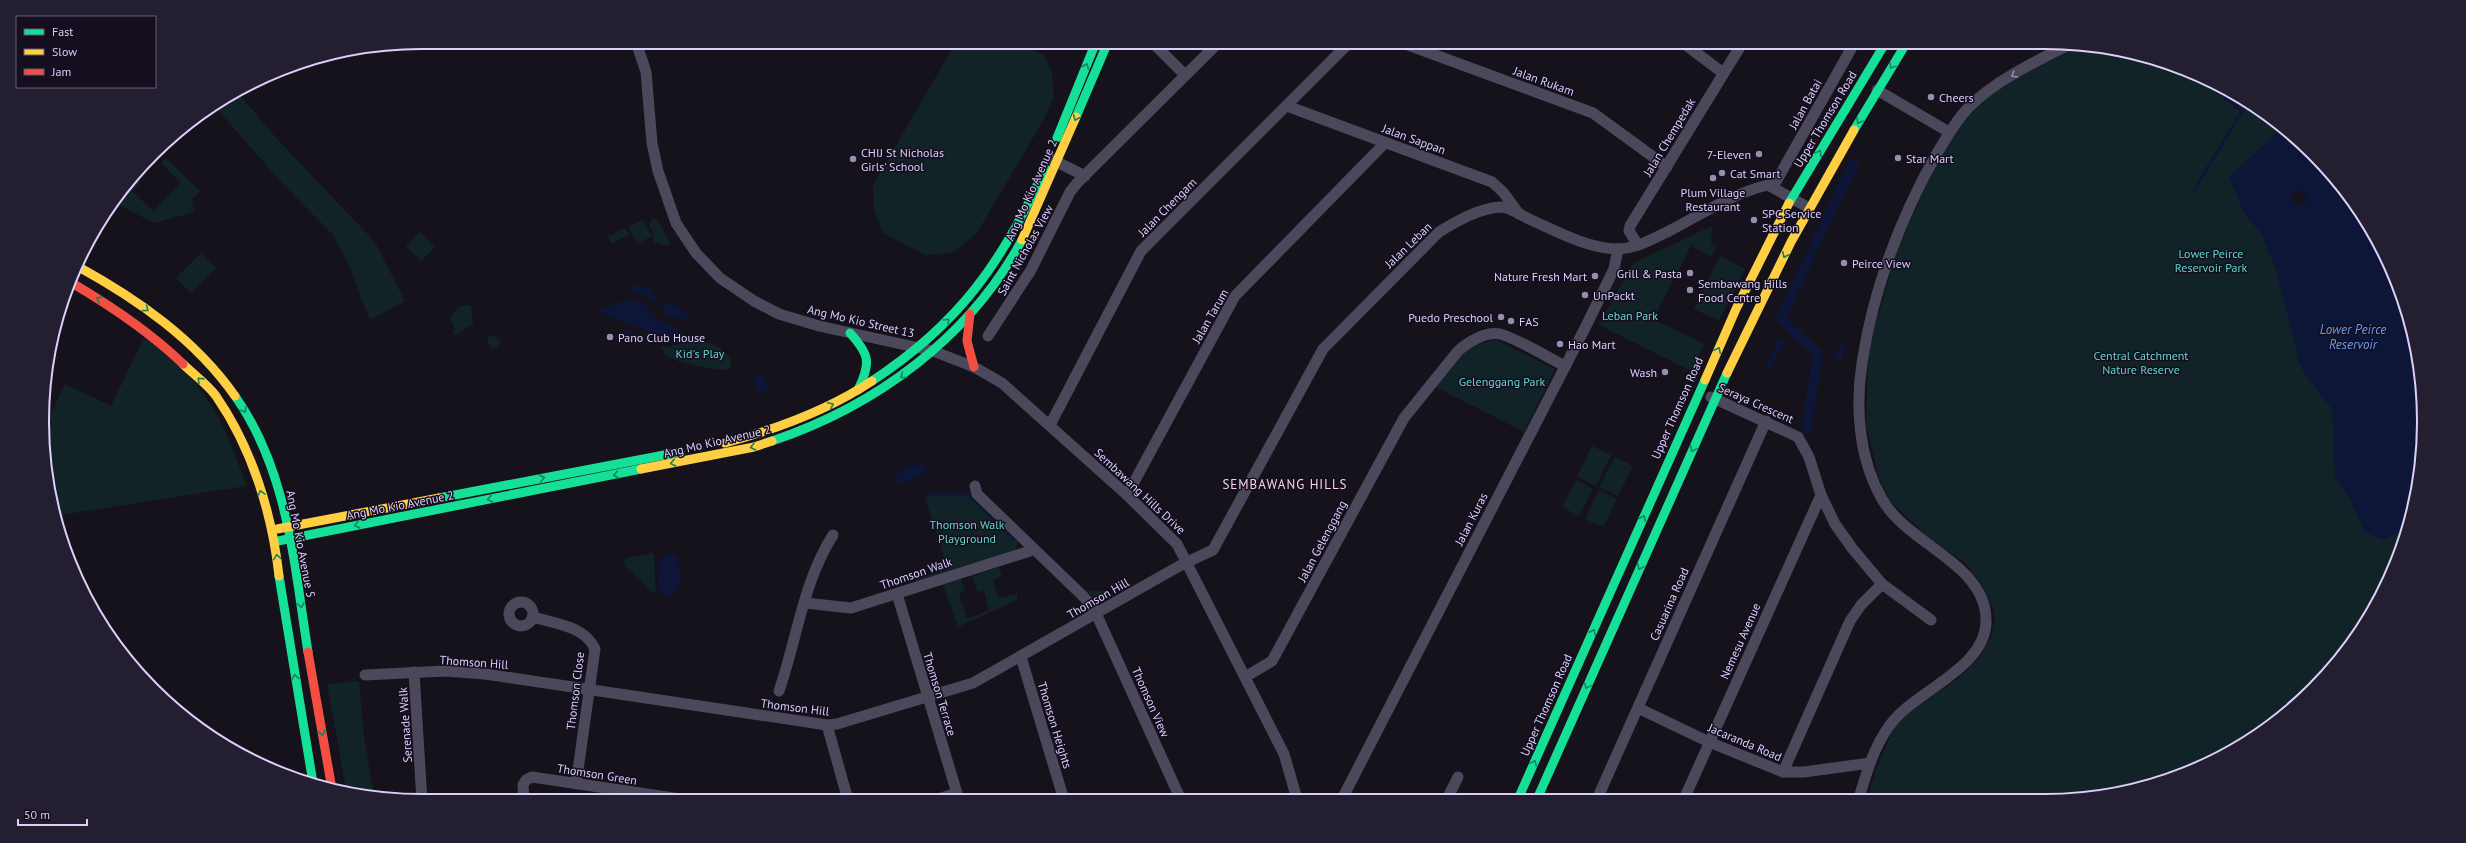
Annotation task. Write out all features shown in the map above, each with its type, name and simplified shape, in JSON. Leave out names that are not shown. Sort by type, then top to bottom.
[{"type":"main road","name":"Ang Mo Kio Avenue 2","points":[[274,542],[728,452],[777,440],[835,416],[867,399],[897,380],[933,352],[971,313],[996,283],[1017,250],[1042,200],[1053,160],[1093,49]]},
{"type":"main road","name":"Ang Mo Kio Avenue 2","points":[[270,531],[288,526],[451,496],[742,439],[803,417],[858,391],[893,368],[919,348],[960,308],[986,276],[1012,234],[1053,160],[1105,49]]},
{"type":"main road","name":"Upper Thomson Road","points":[[1520,794],[1736,309],[1792,198],[1882,49]]},
{"type":"main road","points":[[1539,794],[1716,399],[1809,208],[1877,90],[1903,49]]},
{"type":"main road","name":"Ang Mo Kio Avenue 5","points":[[82,269],[116,287],[159,320],[222,378],[245,410],[262,443],[274,470],[288,526],[331,782]]},
{"type":"main road","points":[[75,285],[143,328],[166,347],[215,395],[245,448],[257,477],[274,542],[312,777]]},
{"type":"main road","points":[[971,313],[965,334],[965,343],[974,367]]},
{"type":"main road","points":[[850,333],[862,346],[868,356],[868,371],[858,391]]},
{"type":"main road","points":[[451,496],[444,500],[445,504],[454,506]]},
{"type":"street","name":"Ang Mo Kio Street 13","points":[[638,49],[646,72],[654,156],[676,223],[696,253],[720,278],[754,301],[784,314],[850,333],[933,352]]},
{"type":"street","name":"Ang Mo Kio Street 13","points":[[644,49],[652,71],[661,158],[681,220],[700,249],[724,273],[782,310],[784,314]]},
{"type":"street","points":[[1159,49],[1185,75]]},
{"type":"street","name":"Saint Nicholas View","points":[[988,336],[1031,270],[1070,192],[1212,49]]},
{"type":"street","name":"Jalan Chengam","points":[[1050,425],[1142,251],[1343,49]]},
{"type":"street","name":"Jalan Rukam","points":[[1419,49],[1593,113],[1667,167]]},
{"type":"street","points":[[1691,49],[1723,73]]},
{"type":"street","name":"Jalan Chempedak","points":[[1638,245],[1629,231],[1630,226],[1738,49]]},
{"type":"street","name":"Jalan Batai","points":[[1776,183],[1851,49]]},
{"type":"street","points":[[1860,794],[1870,763],[1890,725],[1908,706],[1972,656],[1981,643],[1987,620],[1980,593],[1969,577],[1903,525],[1883,502],[1869,472],[1862,438],[1860,402],[1862,364],[1877,298],[1905,216],[1920,183],[1949,132],[1969,107],[1987,92],[2060,50]]},
{"type":"street","points":[[1877,90],[1949,132]]},
{"type":"street","name":"Jalan Sappan","points":[[1287,106],[1492,182],[1503,192],[1520,214]]},
{"type":"street","name":"Jalan Tarum","points":[[1127,495],[1235,296],[1385,142]]},
{"type":"street","points":[[1053,160],[1085,176]]},
{"type":"street","name":"Jalan Leban","points":[[1187,562],[1217,546],[1323,349],[1439,232],[1456,221],[1479,212],[1502,207],[1566,236],[1602,247],[1618,249],[1638,245],[1754,189],[1776,183],[1791,181],[1799,186]]},
{"type":"street","points":[[1776,183],[1792,198],[1809,208]]},
{"type":"street","name":"Jalan Kuras","points":[[1345,794],[1614,269],[1618,249]]},
{"type":"street","name":"Jalan Gelenggang","points":[[1245,677],[1272,661],[1404,418],[1458,351],[1472,340],[1500,334],[1565,366]]},
{"type":"street","name":"Sembawang Hills Drive","points":[[933,352],[974,367],[1002,383],[1127,495],[1166,531],[1177,544],[1284,754],[1296,794]]},
{"type":"street","name":"Seraya Crescent","points":[[1699,392],[1766,421],[1798,437],[1809,458],[1821,495],[1835,524],[1852,548],[1882,584],[1931,620]]},
{"type":"street","name":"Casuarina Road","points":[[1599,794],[1766,421]]},
{"type":"street","points":[[975,486],[977,494],[1033,550],[1084,597],[1097,614]]},
{"type":"street","name":"Nemesu Avenue","points":[[1686,794],[1821,495]]},
{"type":"street","points":[[779,691],[805,603],[823,551],[833,534]]},
{"type":"street","name":"Thomson Walk","points":[[805,603],[851,608],[1033,550]]},
{"type":"street","name":"Thomson Hill","points":[[414,672],[485,674],[589,688],[826,725],[837,724],[972,683],[1021,657],[1187,562]]},
{"type":"street","points":[[1783,772],[1850,621],[1861,605],[1882,584]]},
{"type":"street","name":"Thomson Terrace","points":[[897,594],[957,794]]},
{"type":"street","name":"Thomson View","points":[[1097,614],[1178,794]]},
{"type":"street","name":"Thomson Close","points":[[534,617],[582,631],[591,640],[594,650],[576,784]]},
{"type":"street","name":"Thomson Heights","points":[[1021,657],[1062,794]]},
{"type":"street","name":"Serenade Walk","points":[[365,675],[414,672],[422,794]]},
{"type":"street","name":"Jacaranda Road","points":[[1638,708],[1709,742],[1783,772],[1804,772],[1870,763]]},
{"type":"street","points":[[826,725],[846,794]]},
{"type":"street","points":[[1450,794],[1458,776]]},
{"type":"street","name":"Thomson Green","points":[[524,794],[524,785],[528,778],[645,794]]},
{"type":"green space","points":[[952,49],[1033,49],[1044,55],[1052,74],[1054,96],[1044,119],[977,233],[952,253],[925,255],[883,233],[874,211],[873,185]]},
{"type":"green space","name":"Central Catchment Nature Reserve","points":[[2055,49],[2093,52],[2117,56],[2164,69],[2209,87],[2251,112],[2290,141],[2325,176],[2340,195],[2367,235],[2389,279],[2410,349],[2414,373],[2417,422],[2414,470],[2410,494],[2389,564],[2367,608],[2354,628],[2325,667],[2308,685],[2290,702],[2251,731],[2231,744],[2187,766],[2117,787],[2093,791],[2044,794],[1868,794],[1877,767],[1893,730],[1903,717],[1960,677],[1980,657],[1991,637],[1995,617],[1994,610],[1981,583],[1964,562],[1927,536],[1890,501],[1879,478],[1866,425],[1868,350],[1899,244],[1943,151],[1968,111]]},
{"type":"green space","points":[[241,96],[278,140],[375,242],[405,301],[370,320],[347,261],[333,235],[281,182],[218,110]]},
{"type":"green space","points":[[166,158],[200,191],[192,199],[194,212],[154,223],[119,205],[138,180],[141,182],[132,191],[153,211],[181,183],[161,163]]},
{"type":"green space","points":[[653,218],[661,225],[670,244],[666,246],[654,242],[653,233],[649,224]]},
{"type":"green space","points":[[643,220],[652,236],[637,244],[628,227]]},
{"type":"green space","name":"Leban Park","points":[[1712,226],[1711,244],[1716,247],[1711,257],[1691,246],[1653,319],[1704,344],[1691,371],[1599,325],[1633,263]]},
{"type":"green space","points":[[625,228],[629,235],[611,244],[608,236]]},
{"type":"green space","points":[[420,232],[435,247],[421,261],[406,246]]},
{"type":"green space","points":[[201,253],[216,268],[191,293],[176,278]]},
{"type":"green space","points":[[1720,256],[1745,269],[1719,321],[1694,309]]},
{"type":"green space","points":[[464,305],[471,306],[473,324],[456,335],[453,333],[455,330],[450,318],[457,308]]},
{"type":"green space","points":[[491,335],[501,341],[498,348],[492,348],[487,343],[488,337]]},
{"type":"green space","points":[[145,336],[194,382],[203,394],[219,418],[246,486],[61,515],[52,470],[49,418],[65,384],[111,406]]},
{"type":"green space","name":"Kid's Play","points":[[693,340],[699,340],[712,344],[725,351],[731,362],[730,369],[725,370],[710,368],[676,360],[666,355],[661,346],[668,347]]},
{"type":"green space","name":"Gelenggang Park","points":[[1496,340],[1555,369],[1524,432],[1432,385],[1460,356],[1468,350],[1476,345]]},
{"type":"green space","points":[[1592,446],[1611,455],[1596,486],[1577,477]]},
{"type":"green space","points":[[1615,457],[1633,466],[1618,496],[1599,487]]},
{"type":"green space","points":[[1576,480],[1593,489],[1579,516],[1562,507]]},
{"type":"green space","points":[[1599,490],[1617,499],[1603,527],[1585,519]]},
{"type":"green space","name":"Thomson Walk Playground","points":[[977,494],[1018,541],[1016,550],[919,583],[913,580],[948,569],[924,495]]},
{"type":"green space","points":[[653,553],[656,592],[653,592],[624,565],[625,558]]},
{"type":"green space","points":[[999,567],[1002,577],[993,580],[998,598],[1017,594],[1017,600],[958,627],[943,585],[905,597],[904,593],[961,579],[965,591],[959,593],[967,619],[989,610],[984,591],[978,592],[972,577]]},
{"type":"green space","points":[[1090,590],[1108,592],[1110,596],[1099,603],[1089,594]]},
{"type":"green space","points":[[359,681],[364,737],[373,791],[346,786],[327,684]]},
{"type":"water","name":"Lower Peirce Reservoir","points":[[2278,132],[2308,158],[2340,195],[2367,235],[2389,279],[2410,349],[2414,373],[2417,422],[2414,470],[2404,518],[2400,532],[2383,540],[2364,532],[2352,503],[2335,478],[2332,409],[2305,375],[2299,361],[2276,270],[2261,233],[2245,215],[2229,177]]},
{"type":"water","points":[[637,284],[651,289],[659,303],[658,307],[644,295],[630,290]]},
{"type":"water","points":[[626,300],[641,302],[649,308],[659,320],[686,335],[665,341],[647,331],[607,316],[598,309]]},
{"type":"water","points":[[672,302],[694,320],[672,318],[665,315],[662,305]]},
{"type":"water","points":[[630,330],[636,333],[651,347],[635,338],[624,344],[621,332]]},
{"type":"water","points":[[1780,338],[1785,341],[1769,371],[1764,368]]},
{"type":"water","points":[[1847,338],[1841,361],[1833,354]]},
{"type":"water","points":[[763,375],[770,390],[759,394],[753,380]]},
{"type":"water","points":[[923,463],[927,472],[898,486],[896,474],[912,464],[919,467]]},
{"type":"water","points":[[667,553],[677,556],[681,577],[676,592],[668,597],[662,594],[658,584],[657,572],[660,562]]},
{"type":"pier","points":[[2299,191],[2304,193],[2306,198],[2304,203],[2299,205],[2294,203],[2292,198],[2294,193]]},
{"type":"waterway","points":[[2218,92],[2242,111],[2245,108]]},
{"type":"waterway","points":[[2194,190],[2242,111]]},
{"type":"waterway","points":[[1814,247],[1854,165]]},
{"type":"waterway","points":[[1806,429],[1818,354],[1781,319],[1810,256]]},
{"type":"waterway","points":[[924,495],[969,495],[1014,539]]},
{"type":"traffic: fast","points":[[1057,138],[1093,49]]},
{"type":"traffic: fast","points":[[1076,117],[1105,49]]},
{"type":"traffic: fast","points":[[1789,203],[1882,49]]},
{"type":"traffic: fast","points":[[1854,130],[1903,49]]},
{"type":"traffic: fast","points":[[872,381],[903,359],[930,337],[954,313],[975,288],[995,262],[1012,233],[1045,168]]},
{"type":"traffic: fast","points":[[772,441],[847,409],[883,388],[916,364],[947,337],[975,308],[1000,275],[1022,240]]},
{"type":"traffic: fast","points":[[850,333],[862,347],[866,360],[865,373],[858,390]]},
{"type":"traffic: fast","points":[[1539,794],[1727,373]]},
{"type":"traffic: fast","points":[[1520,794],[1705,380]]},
{"type":"traffic: fast","points":[[235,396],[253,425],[267,455],[278,487],[293,552],[308,652]]},
{"type":"traffic: fast","points":[[439,498],[680,452]]},
{"type":"traffic: fast","points":[[278,541],[641,469]]},
{"type":"traffic: fast","points":[[279,576],[312,777]]},
{"type":"traffic: slow","points":[[1022,240],[1076,117]]},
{"type":"traffic: slow","points":[[1727,373],[1791,242],[1854,130]]},
{"type":"traffic: slow","points":[[1705,380],[1736,309],[1789,203]]},
{"type":"traffic: slow","points":[[82,269],[121,292],[164,322],[202,356],[235,396]]},
{"type":"traffic: slow","points":[[183,364],[216,396],[229,416],[250,459],[271,529],[279,576]]},
{"type":"traffic: slow","points":[[725,443],[764,432],[801,418],[855,392],[872,381]]},
{"type":"traffic: slow","points":[[641,469],[754,447],[772,441]]},
{"type":"traffic: slow","points":[[277,529],[439,498]]},
{"type":"traffic: jam","points":[[75,285],[130,320],[183,364]]},
{"type":"traffic: jam","points":[[970,314],[967,341],[974,367]]},
{"type":"traffic: jam","points":[[308,652],[331,782]]},
{"type":"place","name":"Cheers","points":[[1931,97]]},
{"type":"place","name":"7-Eleven","points":[[1759,154]]},
{"type":"place","name":"Star Mart","points":[[1898,158]]},
{"type":"place","name":"CHIJ St Nicholas Girls' School","points":[[853,159]]},
{"type":"place","name":"Cat Smart","points":[[1722,173]]},
{"type":"place","name":"Plum Village Restaurant","points":[[1713,178]]},
{"type":"place","name":"SPC Service Station","points":[[1754,220]]},
{"type":"place","name":"Peirce View","points":[[1844,263]]},
{"type":"place","name":"Grill & Pasta","points":[[1690,273]]},
{"type":"place","name":"Nature Fresh Mart","points":[[1595,276]]},
{"type":"place","name":"Sembawang Hills Food Centre","points":[[1690,290]]},
{"type":"place","name":"UnPackt","points":[[1585,295]]},
{"type":"place","name":"Puedo Preschool","points":[[1501,317]]},
{"type":"place","name":"FAS","points":[[1511,321]]},
{"type":"place","name":"Pano Club House","points":[[610,337]]},
{"type":"place","name":"Hao Mart","points":[[1560,344]]},
{"type":"place","name":"Wash","points":[[1665,372]]},
{"type":"district","name":"SEMBAWANG HILLS","points":[[1285,484]]},
{"type":"park label","name":"Lower Peirce Reservoir Park","points":[[2211,260]]}]
